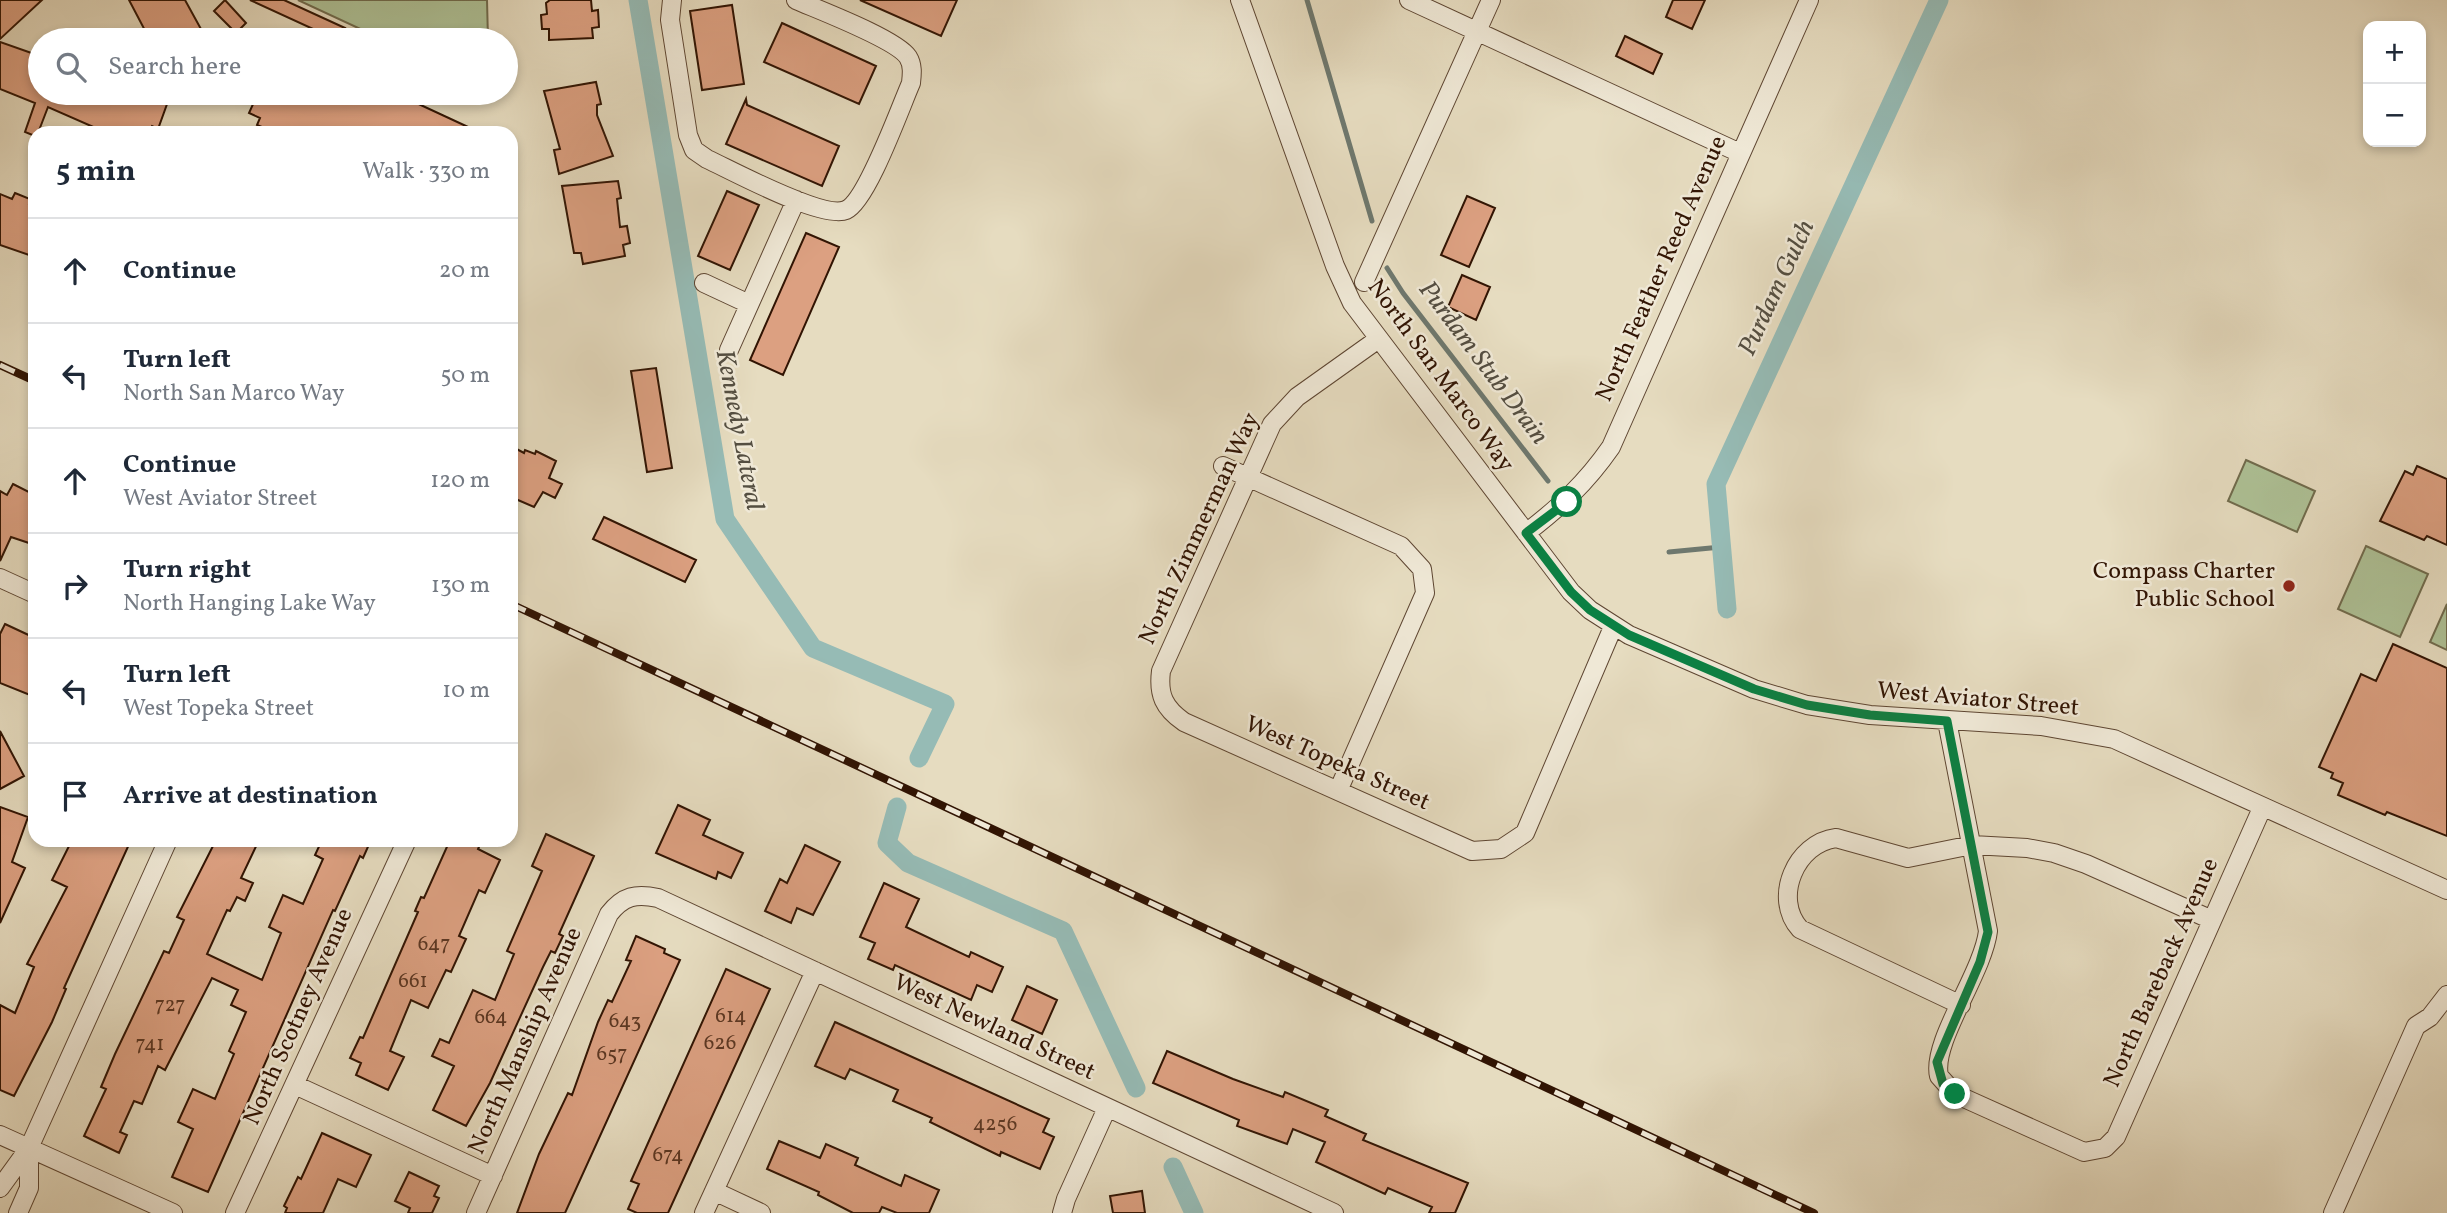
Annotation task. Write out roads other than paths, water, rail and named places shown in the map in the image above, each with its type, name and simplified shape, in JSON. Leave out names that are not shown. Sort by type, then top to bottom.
[{"type":"street","points":[[672,0],[670,20],[688,135],[694,150],[707,159],[822,211],[846,210],[863,194],[911,83],[909,58],[894,44],[832,7],[796,0]]},
{"type":"street","name":"North San Marco Way","points":[[1240,0],[1335,266],[1352,303],[1377,340],[1571,592],[1613,627]]},
{"type":"street","points":[[1409,0],[1740,153]]},
{"type":"street","points":[[1364,282],[1491,0]]},
{"type":"street","name":"North Feather Reed Avenue","points":[[1526,533],[1567,502],[1590,477],[1611,447],[1809,0]]},
{"type":"street","points":[[729,350],[796,200]]},
{"type":"street","points":[[704,283],[749,304]]},
{"type":"street","name":"North Zimmerman Way","points":[[1163,701],[1159,686],[1161,671],[1272,424],[1288,407],[1377,340]]},
{"type":"street","points":[[1223,466],[1401,546],[1422,569],[1425,593],[1338,791]]},
{"type":"street","points":[[0,578],[28,591]]},
{"type":"street","name":"West Topeka Street","points":[[1163,701],[1170,713],[1184,722],[1472,851],[1501,849],[1525,833],[1613,627]]},
{"type":"street","name":"West Aviator Street","points":[[1613,627],[1754,689],[1807,705],[1870,715],[2041,726],[2114,739],[2447,890]]},
{"type":"street","points":[[1947,721],[1972,845],[1988,932],[1980,962],[1961,1005],[1807,933],[1792,921],[1788,911],[1789,886],[1804,853],[1815,844],[1836,838],[1908,858],[1972,845],[2014,846],[2054,853],[2086,864],[2212,920]]},
{"type":"street","name":"North Bareback Avenue","points":[[1961,1005],[1940,1054],[1939,1076],[1955,1094],[2076,1150],[2098,1151],[2116,1137],[2262,808]]},
{"type":"street","points":[[0,1188],[29,1148],[165,847]]},
{"type":"street","name":"North Scotney Avenue","points":[[235,1213],[404,847]]},
{"type":"street","name":"West Newland Street","points":[[630,895],[658,898],[1334,1213]]},
{"type":"street","name":"North Manship Avenue","points":[[475,1213],[609,914],[617,903],[630,895]]},
{"type":"street","points":[[704,1213],[816,971]]},
{"type":"street","points":[[2333,1213],[2416,1027],[2430,1017],[2447,995]]},
{"type":"street","points":[[2430,1017],[2447,1024]]},
{"type":"street","points":[[295,1085],[493,1176]]},
{"type":"street","points":[[1062,1213],[1107,1108]]},
{"type":"street","points":[[0,1135],[173,1213]]},
{"type":"street","points":[[18,1213],[29,1188],[29,1148]]},
{"type":"street","points":[[714,1191],[761,1213]]},
{"type":"waterway","name":"Kennedy Lateral","points":[[638,0],[725,519],[813,648],[945,704],[919,758]]},
{"type":"waterway","name":"Purdam Stub Drain","points":[[1307,0],[1372,221]]},
{"type":"waterway","name":"Purdam Gulch","points":[[1727,609],[1716,484],[1939,0]]},
{"type":"waterway","name":"Purdam Stub Drain","points":[[1387,268],[1403,293],[1548,481]]},
{"type":"waterway","name":"Purdam Stub Drain","points":[[1669,552],[1721,547]]},
{"type":"waterway","name":"Kennedy Lateral","points":[[897,807],[887,843],[908,863],[1063,931],[1136,1088]]},
{"type":"waterway","name":"Kennedy Lateral","points":[[1173,1167],[1194,1213]]},
{"type":"railway","points":[[0,365],[28,378]]},
{"type":"railway","points":[[518,607],[1814,1213]]},
{"type":"place","name":"Compass Charter Public School","points":[[2289,586]]}]
